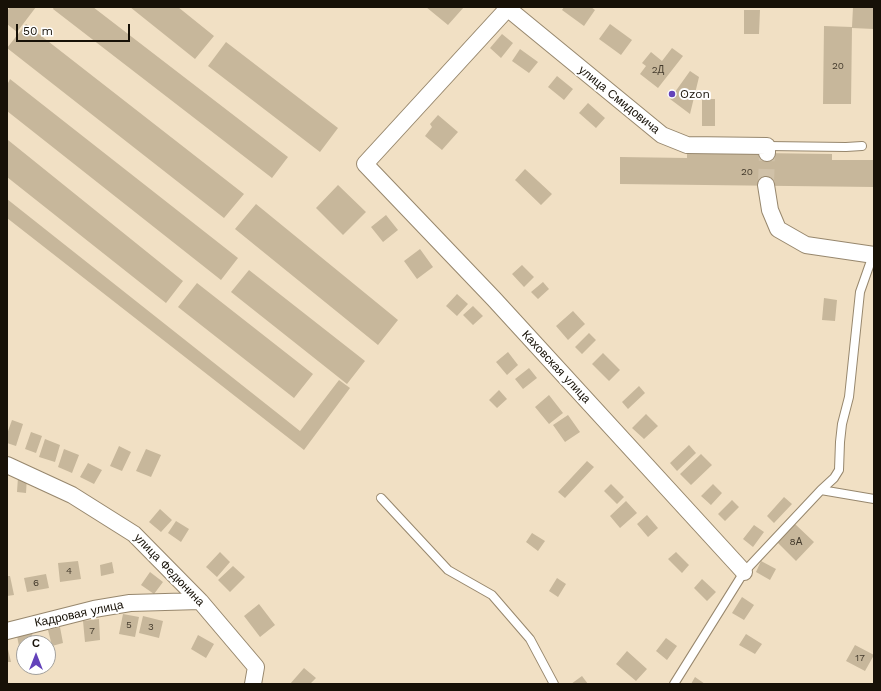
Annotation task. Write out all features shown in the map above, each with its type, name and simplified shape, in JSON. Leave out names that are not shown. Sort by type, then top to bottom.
[{"type":"street","name":"улица Смидовича","points":[[507,8],[662,135],[687,145],[767,150]]},
{"type":"street","name":"Каховская улица","points":[[507,8],[365,164],[499,305],[744,572]]},
{"type":"street","points":[[766,185],[770,210],[778,229],[806,245],[874,255]]},
{"type":"street","name":"улица Федюнина","points":[[7,465],[72,495],[134,534],[200,601],[256,667],[253,684]]},
{"type":"street","name":"Кадровая улица","points":[[7,631],[94,609],[130,603],[200,601]]},
{"type":"lane","points":[[767,150],[862,146]]},
{"type":"lane","points":[[674,684],[744,572],[834,478],[839,470],[842,424],[849,397],[860,292],[874,255]]},
{"type":"lane","points":[[821,490],[874,499]]},
{"type":"lane","points":[[381,498],[448,570],[492,595],[530,639],[554,684]]},
{"type":"building","points":[[10,7],[36,7],[17,32],[7,24],[7,11]]},
{"type":"building","points":[[54,7],[93,7],[288,157],[272,178],[53,9]]},
{"type":"building","points":[[130,7],[178,7],[214,36],[195,59]]},
{"type":"building","points":[[426,7],[464,7],[448,25]]},
{"type":"building","points":[[564,7],[591,7],[595,10],[584,26],[562,10]]},
{"type":"building","points":[[853,7],[874,7],[874,29],[852,28],[851,104],[823,104],[824,26],[852,27]]},
{"type":"building","points":[[744,10],[760,10],[759,34],[744,34]]},
{"type":"building","points":[[26,24],[244,194],[224,218],[7,48]]},
{"type":"building","points":[[610,24],[632,40],[621,55],[599,39]]},
{"type":"building","points":[[502,34],[513,43],[501,58],[490,48]]},
{"type":"building","points":[[226,42],[338,128],[320,152],[208,66]]},
{"type":"building","points":[[672,48],[683,56],[658,88],[640,74],[646,66],[642,63],[651,52],[662,61]]},
{"type":"building","points":[[520,49],[538,62],[529,73],[512,61]]},
{"type":"building","points":[[690,71],[699,77],[690,114],[670,99]]},
{"type":"building","points":[[557,76],[573,89],[564,100],[548,87]]},
{"type":"building","points":[[10,79],[238,258],[221,280],[7,111],[7,85]]},
{"type":"building","points":[[702,99],[715,99],[715,126],[702,126]]},
{"type":"building","points":[[588,103],[605,118],[596,128],[579,113]]},
{"type":"building","points":[[438,115],[458,132],[442,150],[425,136],[432,127],[430,124]]},
{"type":"building","points":[[8,140],[183,281],[166,303],[7,177]]},
{"type":"building","points":[[687,152],[832,154],[832,160],[874,160],[874,187],[620,184],[620,157],[687,158]]},
{"type":"building","points":[[525,169],[552,194],[541,205],[515,180]]},
{"type":"building","points":[[338,185],[366,212],[343,235],[316,208]]},
{"type":"building","points":[[7,199],[300,431],[339,380],[350,388],[304,450],[7,218]]},
{"type":"building","points":[[256,204],[398,320],[378,345],[235,229]]},
{"type":"building","points":[[386,215],[398,230],[383,242],[371,227]]},
{"type":"building","points":[[420,249],[433,267],[417,279],[404,261]]},
{"type":"building","points":[[522,265],[534,277],[524,287],[512,274]]},
{"type":"building","points":[[249,270],[365,361],[347,384],[231,292]]},
{"type":"building","points":[[543,282],[549,289],[538,299],[531,292]]},
{"type":"building","points":[[197,283],[313,374],[294,398],[178,307]]},
{"type":"building","points":[[457,294],[468,304],[457,316],[446,306]]},
{"type":"building","points":[[824,298],[837,300],[835,321],[822,320]]},
{"type":"building","points":[[473,306],[483,316],[473,325],[463,315]]},
{"type":"building","points":[[573,311],[585,324],[568,340],[556,326]]},
{"type":"building","points":[[589,333],[596,340],[582,354],[575,347]]},
{"type":"building","points":[[508,352],[518,365],[507,375],[496,362]]},
{"type":"building","points":[[603,353],[620,370],[609,381],[592,364]]},
{"type":"building","points":[[529,368],[537,378],[523,389],[515,379]]},
{"type":"building","points":[[639,386],[645,393],[628,409],[622,402]]},
{"type":"building","points":[[499,390],[507,399],[497,408],[489,400]]},
{"type":"building","points":[[549,395],[563,413],[549,424],[535,407]]},
{"type":"building","points":[[646,414],[658,426],[644,439],[632,428]]},
{"type":"building","points":[[568,415],[580,432],[565,442],[553,425]]},
{"type":"building","points":[[12,420],[23,424],[16,446],[7,443],[7,434]]},
{"type":"building","points":[[31,432],[42,436],[36,453],[25,449]]},
{"type":"building","points":[[45,439],[60,445],[55,462],[39,457]]},
{"type":"building","points":[[689,445],[696,453],[677,471],[670,463]]},
{"type":"building","points":[[119,446],[131,452],[122,471],[110,466]]},
{"type":"building","points":[[64,449],[79,455],[72,473],[58,467]]},
{"type":"building","points":[[146,449],[161,455],[151,477],[136,471]]},
{"type":"building","points":[[701,454],[712,465],[691,485],[680,474]]},
{"type":"building","points":[[587,461],[594,467],[565,498],[558,492]]},
{"type":"building","points":[[88,463],[102,470],[94,484],[80,477]]},
{"type":"building","points":[[18,477],[27,477],[26,493],[17,492]]},
{"type":"building","points":[[611,484],[624,497],[617,504],[604,491]]},
{"type":"building","points":[[713,484],[722,493],[711,505],[701,496]]},
{"type":"building","points":[[784,497],[792,504],[774,523],[767,516]]},
{"type":"building","points":[[732,500],[739,507],[725,521],[718,514]]},
{"type":"building","points":[[626,501],[637,513],[620,528],[610,516]]},
{"type":"building","points":[[160,509],[172,520],[161,532],[149,522]]},
{"type":"building","points":[[647,515],[658,528],[648,537],[637,524]]},
{"type":"building","points":[[176,521],[189,529],[181,542],[168,533]]},
{"type":"building","points":[[795,524],[814,542],[796,561],[777,542]]},
{"type":"building","points":[[754,525],[764,532],[753,547],[743,539]]},
{"type":"building","points":[[532,533],[545,541],[538,551],[526,542]]},
{"type":"building","points":[[220,552],[230,562],[217,577],[206,567]]},
{"type":"building","points":[[676,552],[689,565],[682,573],[668,559]]},
{"type":"building","points":[[78,561],[81,579],[60,582],[58,563]]},
{"type":"building","points":[[761,561],[776,569],[770,580],[756,572]]},
{"type":"building","points":[[112,562],[114,573],[101,576],[100,565]]},
{"type":"building","points":[[233,566],[245,577],[230,592],[218,580]]},
{"type":"building","points":[[150,572],[163,582],[154,594],[141,585]]},
{"type":"building","points":[[46,574],[49,588],[27,592],[24,578]]},
{"type":"building","points":[[7,576],[10,576],[14,595],[7,596]]},
{"type":"building","points":[[557,578],[566,584],[558,597],[549,591]]},
{"type":"building","points":[[702,579],[716,592],[707,601],[694,588]]},
{"type":"building","points":[[742,597],[754,605],[744,620],[732,613]]},
{"type":"building","points":[[259,604],[275,625],[260,637],[244,616]]},
{"type":"building","points":[[123,614],[139,617],[135,637],[119,634]]},
{"type":"building","points":[[143,616],[163,621],[159,638],[139,633]]},
{"type":"building","points":[[99,619],[100,640],[85,642],[83,621]]},
{"type":"building","points":[[60,627],[63,643],[56,645],[56,635],[49,635],[48,630]]},
{"type":"building","points":[[32,633],[32,635],[22,635]]},
{"type":"building","points":[[746,634],[762,644],[755,654],[739,645]]},
{"type":"building","points":[[198,635],[214,644],[206,658],[191,649]]},
{"type":"building","points":[[666,638],[677,646],[667,660],[656,651]]},
{"type":"building","points":[[7,645],[11,662],[7,662]]},
{"type":"building","points":[[855,645],[874,655],[865,671],[846,661]]},
{"type":"building","points":[[627,651],[647,669],[636,681],[616,664]]},
{"type":"building","points":[[304,668],[316,678],[310,684],[290,684]]},
{"type":"building","points":[[582,676],[588,684],[571,684]]},
{"type":"building","points":[[695,677],[705,684],[691,684]]},
{"type":"tunnel","points":[[766,185],[767,153]]},
{"type":"place","name":"Ozon","points":[[672,94]]}]
